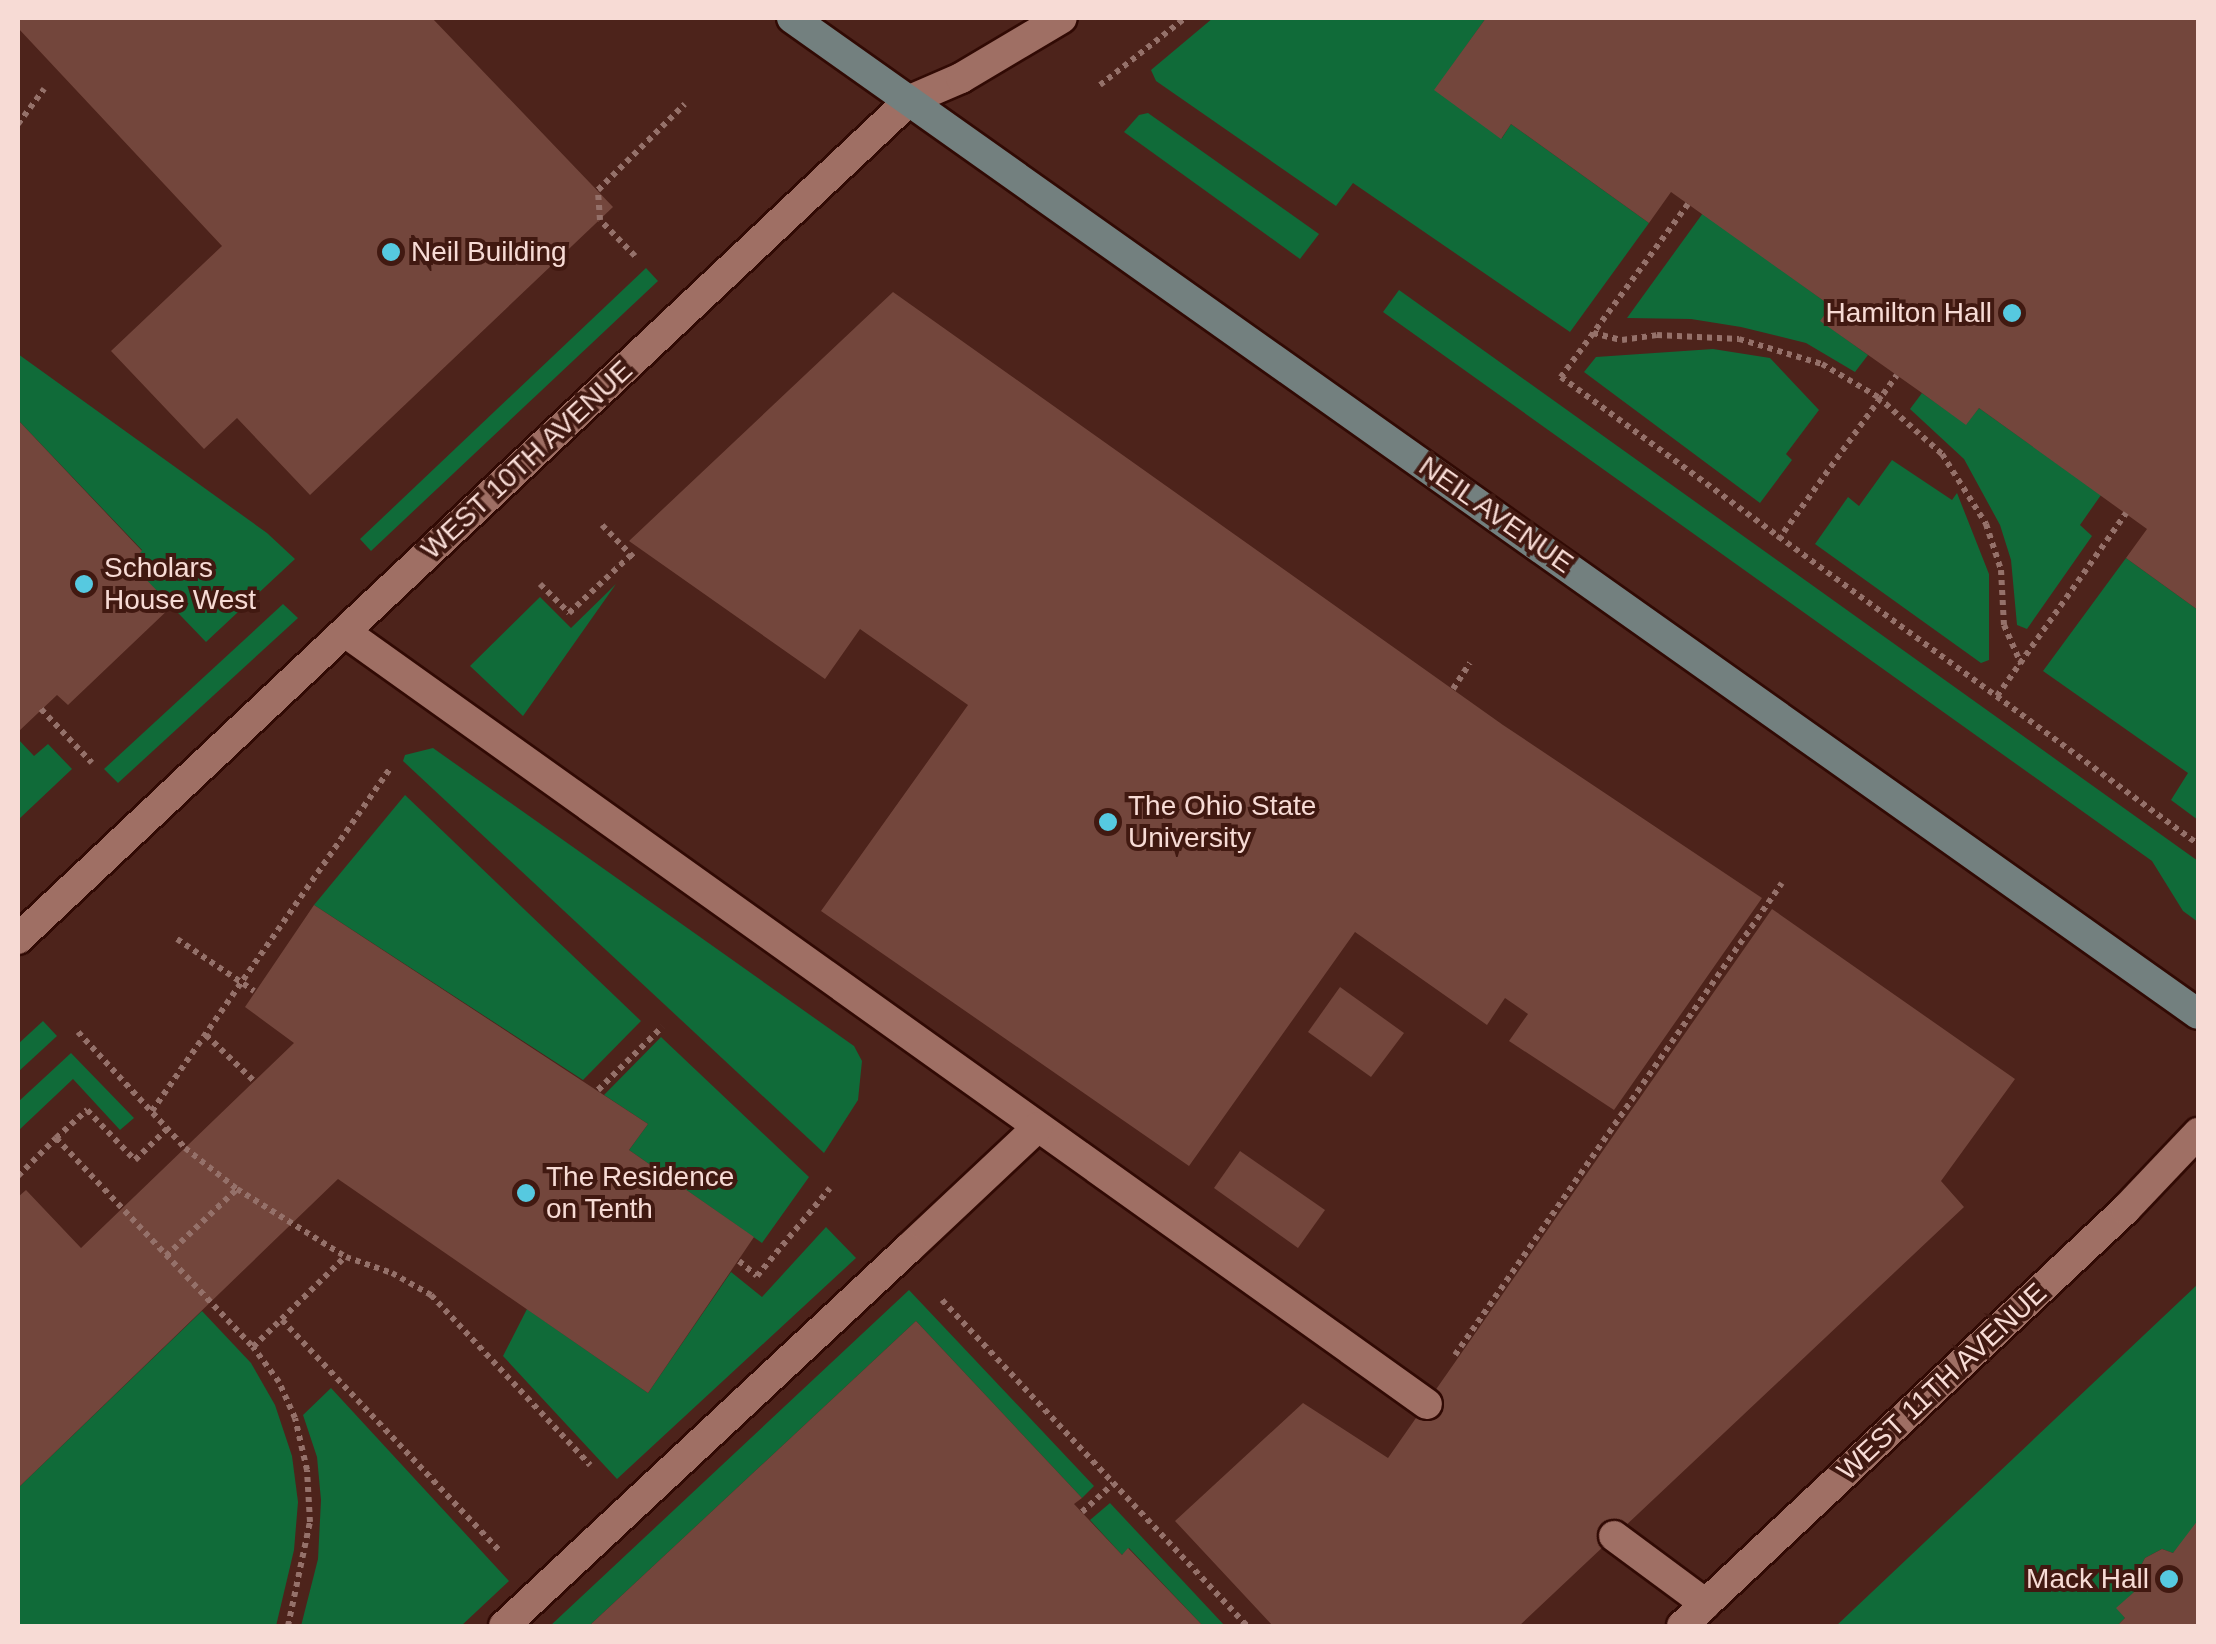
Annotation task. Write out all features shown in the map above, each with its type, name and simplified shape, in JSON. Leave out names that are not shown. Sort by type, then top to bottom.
[{"type":"street","name":"NEIL AVENUE","points":[[792,18],[2198,1014]]},
{"type":"street","name":"WEST 10TH AVENUE","points":[[18,938],[910,100],[961,78],[1062,18]]},
{"type":"street","points":[[344,632],[1425,1402]]},
{"type":"street","points":[[504,1626],[1038,1127]]},
{"type":"street","name":"WEST 11TH AVENUE","points":[[1682,1626],[2112,1222],[2198,1133]]},
{"type":"street","points":[[1614,1536],[1706,1604]]},
{"type":"path","points":[[1100,85],[1184,18]]},
{"type":"path","points":[[18,124],[44,89]]},
{"type":"path","points":[[634,256],[600,220],[598,190],[685,104]]},
{"type":"path","points":[[1688,204],[1561,378],[2198,844]]},
{"type":"path","points":[[1592,333],[1622,340],[1656,334],[1739,339],[1822,364],[1878,397],[1942,454],[1986,524],[2002,570],[2004,626],[2020,664]]},
{"type":"path","points":[[1778,540],[1896,375]]},
{"type":"path","points":[[1997,696],[2126,512]]},
{"type":"path","points":[[540,584],[569,613],[633,557],[602,525]]},
{"type":"path","points":[[1453,689],[1470,663]]},
{"type":"path","points":[[41,709],[92,764]]},
{"type":"path","points":[[152,1111],[391,768]]},
{"type":"path","points":[[1425,1402],[1782,884]]},
{"type":"path","points":[[177,939],[254,991]]},
{"type":"path","points":[[598,1090],[662,1028]]},
{"type":"path","points":[[78,1032],[167,1129],[236,1189],[346,1257],[392,1273],[431,1295],[597,1473]]},
{"type":"path","points":[[206,1035],[254,1081]]},
{"type":"path","points":[[18,1176],[88,1110],[135,1160],[167,1129]]},
{"type":"path","points":[[56,1138],[253,1347],[279,1382],[308,1470],[310,1522],[288,1626]]},
{"type":"path","points":[[739,1261],[757,1276],[830,1188]]},
{"type":"path","points":[[166,1256],[236,1189]]},
{"type":"path","points":[[904,1252],[1247,1626]]},
{"type":"path","points":[[253,1347],[346,1257]]},
{"type":"path","points":[[282,1320],[506,1558]]},
{"type":"path","points":[[1082,1512],[1113,1484]]},
{"type":"green space","points":[[1213,18],[1486,18],[1435,90],[1502,138],[1511,124],[1649,223],[1570,332],[1353,183],[1336,206],[1156,81],[1151,70]]},
{"type":"green space","points":[[1148,113],[1319,234],[1300,259],[1124,132],[1139,115]]},
{"type":"green space","points":[[1703,213],[1831,306],[1821,321],[1868,355],[1855,372],[1806,343],[1741,327],[1691,319],[1627,318]]},
{"type":"green space","points":[[646,268],[658,281],[371,551],[360,539]]},
{"type":"green space","points":[[1399,290],[2198,861],[2198,922],[2183,911],[2152,861],[1383,312]]},
{"type":"green space","points":[[1713,349],[1770,358],[1819,410],[1786,454],[1792,460],[1760,503],[1584,372],[1596,357]]},
{"type":"green space","points":[[18,354],[267,533],[295,559],[206,642],[130,563],[142,550],[18,420]]},
{"type":"green space","points":[[1922,393],[1966,424],[1979,408],[2101,495],[2080,525],[2092,536],[2027,629],[2017,625],[2011,560],[2000,525],[1964,459],[1910,409]]},
{"type":"green space","points":[[1892,460],[1952,500],[1957,493],[1989,574],[1989,660],[1981,663],[1815,544],[1848,497],[1859,506]]},
{"type":"green space","points":[[2126,558],[2198,610],[2198,820],[2171,800],[2188,773],[2043,671]]},
{"type":"green space","points":[[616,584],[523,716],[470,666],[540,597],[571,628]]},
{"type":"green space","points":[[283,604],[298,618],[118,783],[104,769]]},
{"type":"green space","points":[[18,739],[34,756],[48,744],[72,769],[18,820]]},
{"type":"green space","points":[[433,748],[854,1046],[862,1061],[858,1100],[824,1153],[403,761],[405,755]]},
{"type":"green space","points":[[405,795],[641,1021],[583,1080],[314,905]]},
{"type":"green space","points":[[43,1021],[57,1036],[18,1072],[18,1044]]},
{"type":"green space","points":[[661,1037],[809,1177],[762,1243],[629,1150],[648,1124],[604,1095]]},
{"type":"green space","points":[[71,1053],[134,1118],[120,1130],[73,1079],[18,1131],[18,1102]]},
{"type":"green space","points":[[826,1227],[856,1258],[617,1479],[503,1356],[527,1309],[648,1393],[731,1272],[762,1297]]},
{"type":"green space","points":[[2198,1284],[2198,1524],[2173,1553],[2162,1549],[2145,1558],[2137,1573],[2142,1585],[2117,1608],[2125,1618],[2117,1626],[1836,1626]]},
{"type":"green space","points":[[909,1290],[1094,1486],[1082,1498],[916,1321],[589,1626],[550,1626]]},
{"type":"green space","points":[[202,1311],[251,1363],[275,1405],[292,1456],[298,1502],[294,1550],[276,1626],[18,1626],[18,1488]]},
{"type":"green space","points":[[331,1388],[509,1581],[461,1626],[301,1626],[318,1559],[321,1500],[317,1457],[303,1415]]},
{"type":"green space","points":[[1110,1503],[1225,1626],[1203,1626],[1129,1548],[1122,1555],[1090,1520]]},
{"type":"building","name":"Neil Building","points":[[18,18],[432,18],[613,207],[310,495],[237,418],[204,449],[111,351],[222,246],[18,28]]},
{"type":"building","name":"Hamilton Hall","points":[[1486,18],[2198,18],[2198,610],[2126,558],[2147,529],[1979,408],[1966,425],[1820,321],[1831,306],[1671,192],[1649,223],[1511,124],[1501,139],[1434,90]]},
{"type":"building","points":[[893,292],[1503,725],[1762,898],[1614,1110],[1509,1041],[1528,1014],[1505,998],[1487,1025],[1355,932],[1189,1166],[821,911],[968,705],[860,629],[825,679],[629,541]]},
{"type":"building","name":"Scholars House West","points":[[18,420],[142,551],[130,563],[172,606],[68,705],[57,695],[18,732]]},
{"type":"building","name":"The Residence on Tenth","points":[[314,905],[648,1124],[629,1150],[754,1237],[648,1393],[338,1179],[18,1488],[18,1197],[26,1190],[81,1248],[294,1043],[245,1007]]},
{"type":"building","points":[[1772,909],[2015,1079],[1941,1181],[1964,1207],[1519,1626],[1273,1626],[1175,1521],[1303,1403],[1388,1458]]},
{"type":"building","points":[[1340,987],[1404,1033],[1371,1077],[1308,1032]]},
{"type":"building","points":[[1240,1151],[1325,1210],[1298,1248],[1214,1188]]},
{"type":"building","points":[[916,1321],[1082,1498],[1074,1504],[1122,1555],[1128,1548],[1203,1626],[589,1626]]},
{"type":"building","name":"Mack Hall","points":[[2198,1520],[2198,1626],[2117,1626],[2125,1618],[2116,1608],[2142,1585],[2137,1573],[2145,1558],[2162,1549],[2173,1553]]},
{"type":"place","name":"Neil Building","points":[[391,252]]},
{"type":"place","name":"Hamilton Hall","points":[[2012,313]]},
{"type":"place","name":"Scholars House West","points":[[84,584]]},
{"type":"place","name":"The Ohio State University","points":[[1108,822]]},
{"type":"place","name":"The Residence on Tenth","points":[[526,1193]]},
{"type":"place","name":"Mack Hall","points":[[2169,1579]]}]
